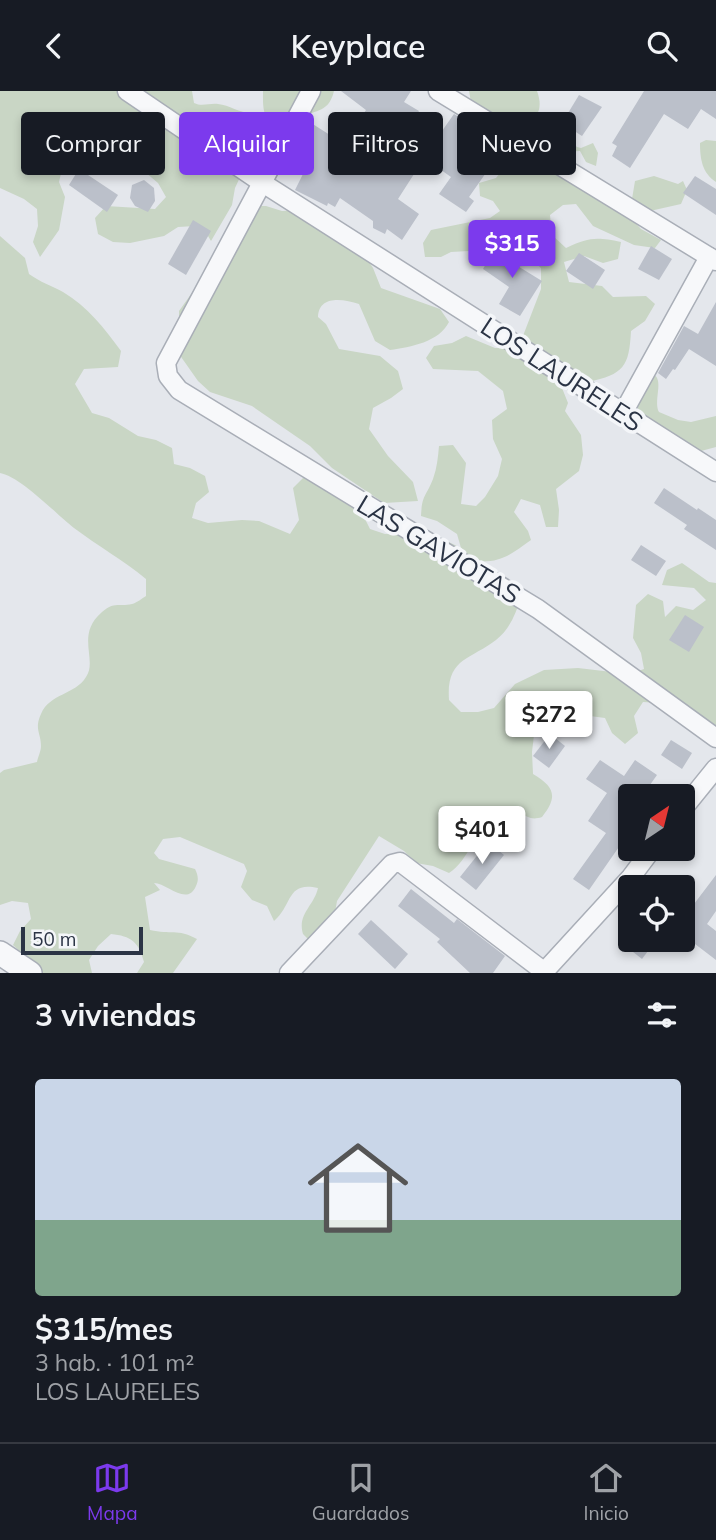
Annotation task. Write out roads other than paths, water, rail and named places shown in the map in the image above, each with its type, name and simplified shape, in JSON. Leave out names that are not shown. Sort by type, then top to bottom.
[{"type":"street","name":"LOS LAURELES","points":[[127,91],[261,182],[716,472]]},
{"type":"street","points":[[261,182],[311,91]]},
{"type":"street","points":[[438,91],[713,259],[623,413]]},
{"type":"street","name":"LAS GAVIOTAS","points":[[261,182],[166,363],[168,376],[179,390],[538,610],[716,738]]},
{"type":"street","points":[[695,794],[716,768]]},
{"type":"street","points":[[289,973],[392,864],[400,862],[544,973],[643,861]]},
{"type":"street","points":[[0,953],[30,973]]}]
